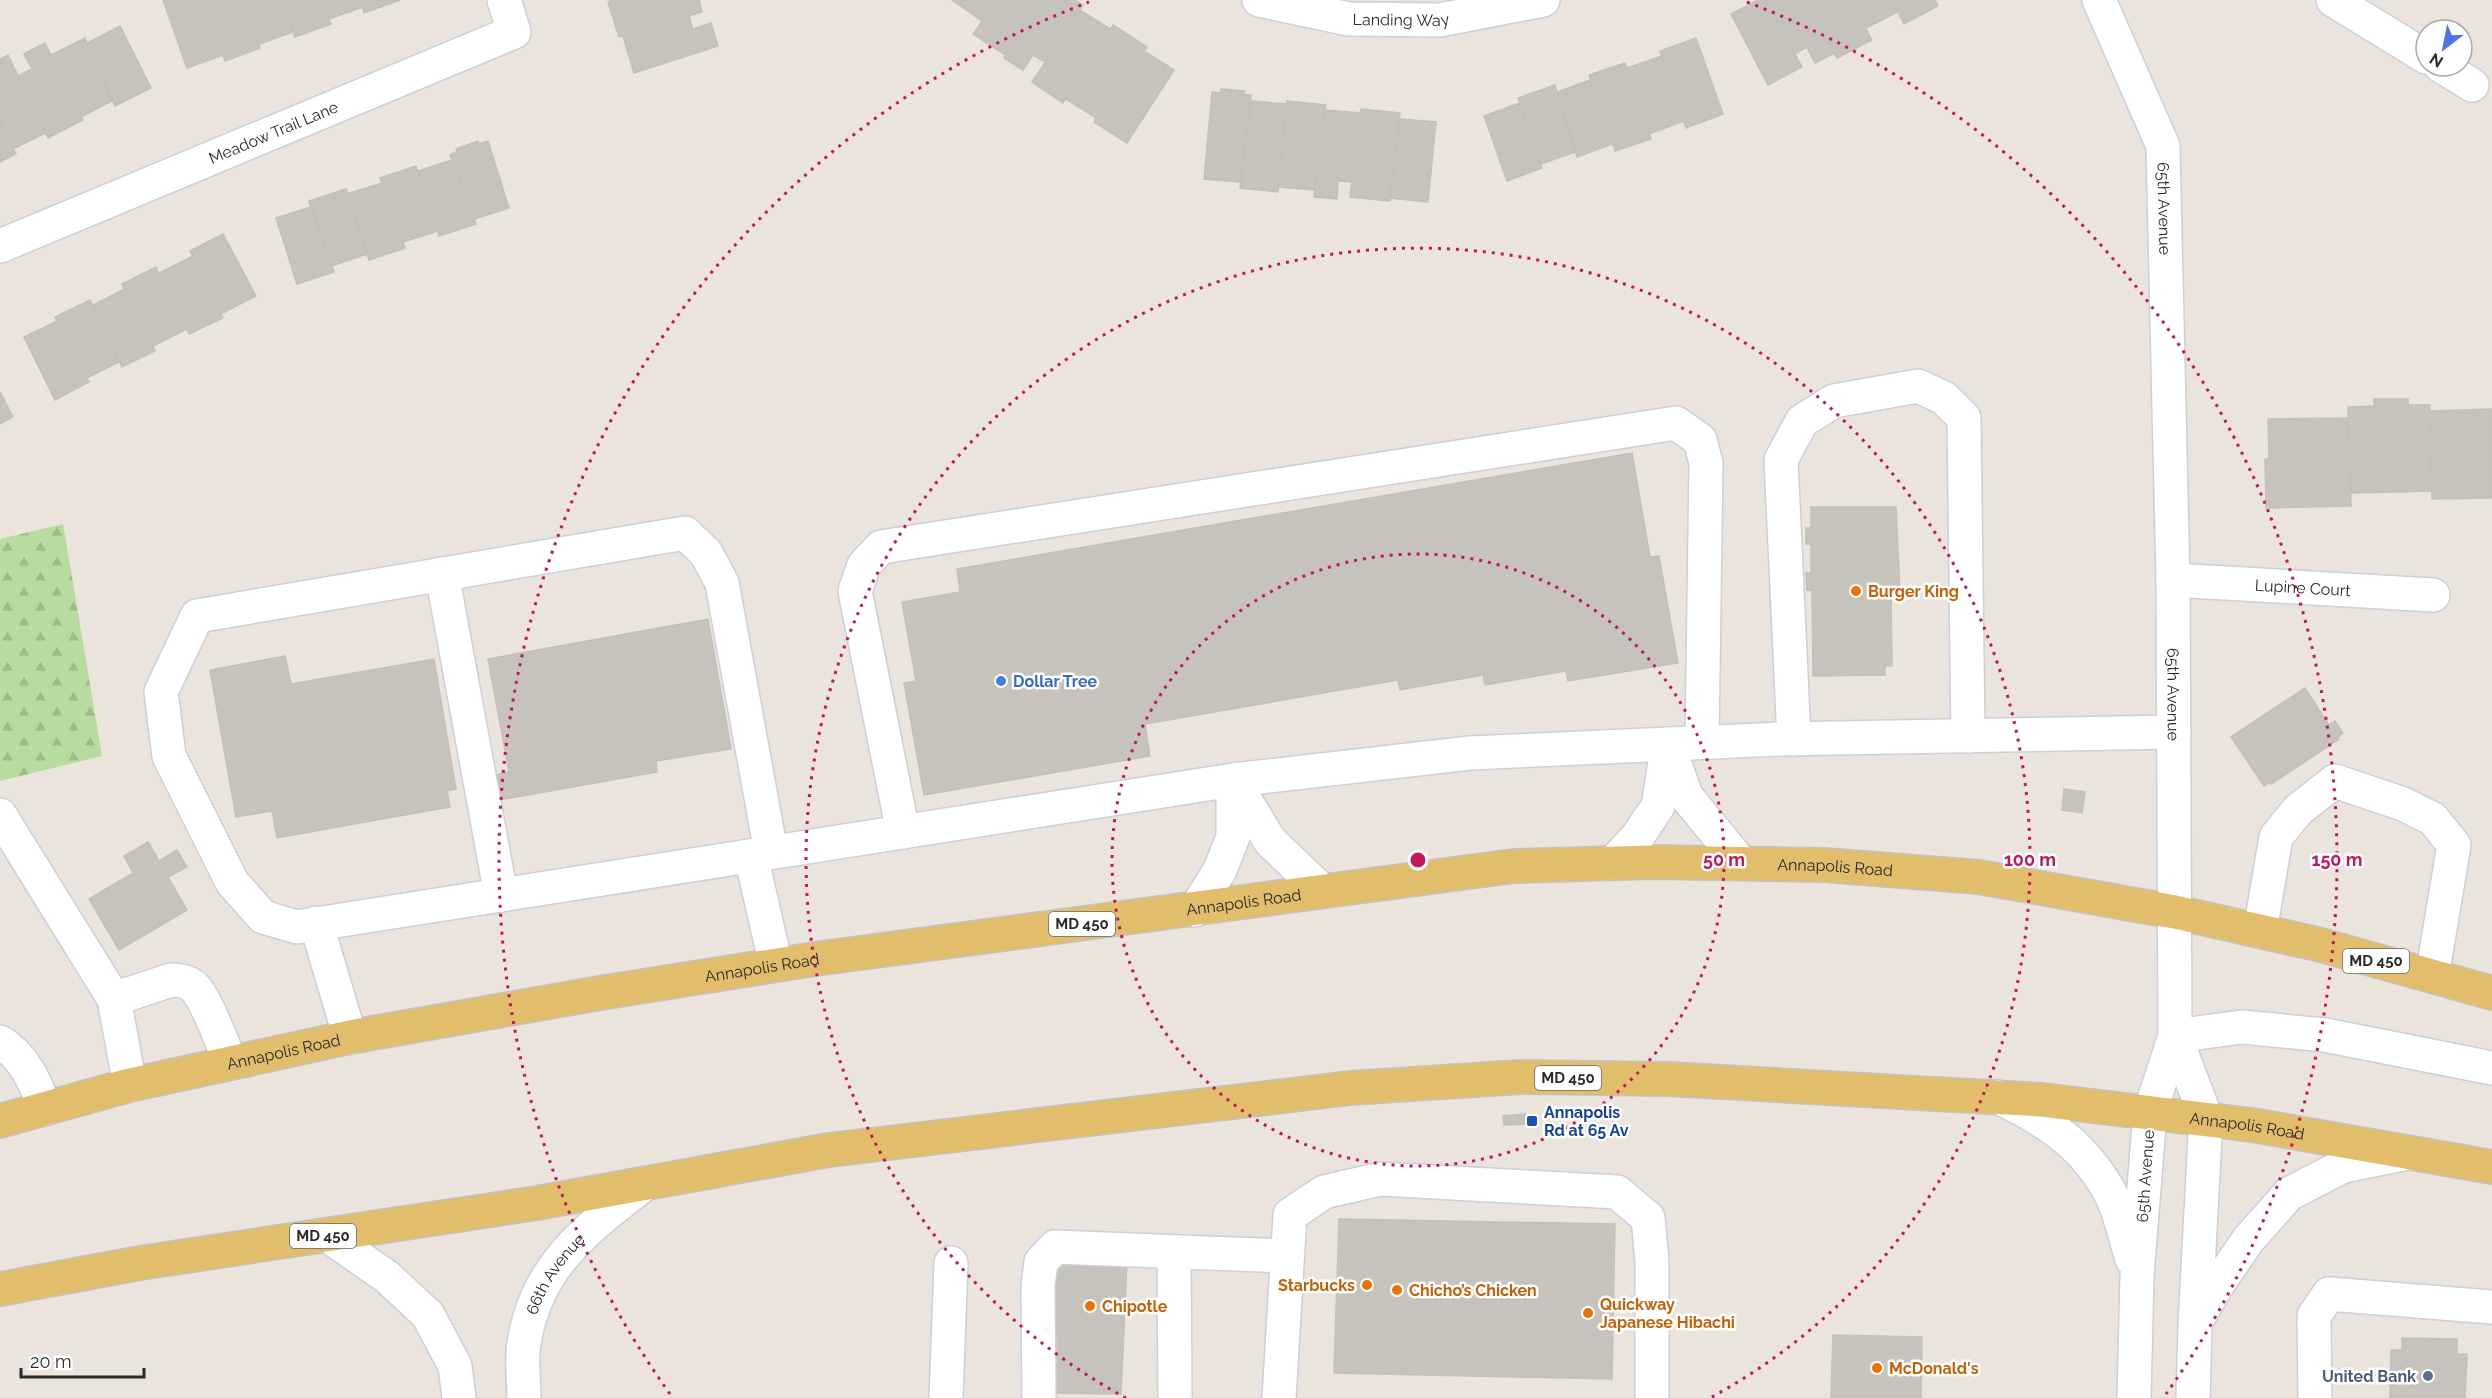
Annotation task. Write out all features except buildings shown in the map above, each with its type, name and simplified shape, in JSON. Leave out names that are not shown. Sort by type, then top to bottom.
[{"type":"main road","name":"Annapolis Road","points":[[0,1121],[130,1085],[350,1037],[600,993],[776,965],[1514,866],[1613,863],[1824,865],[1979,878],[2175,912],[2260,931],[2317,944],[2492,993]]},
{"type":"main road","name":"Annapolis Road","points":[[0,1289],[140,1263],[537,1203],[829,1150],[1350,1088],[1521,1077],[1668,1079],[1998,1097],[2206,1118],[2492,1167]]},
{"type":"street","name":"Meadow Trail Lane","points":[[0,246],[514,32],[504,0]]},
{"type":"street","name":"Landing Way","points":[[1259,0],[1349,19],[1440,20],[1543,0]]},
{"type":"street","name":"65th Avenue","points":[[2099,0],[2163,146],[2173,580],[2175,1036],[2150,1112],[2137,1276],[2134,1398]]},
{"type":"street","points":[[2333,0],[2414,50]]},
{"type":"street","points":[[2461,78],[2472,85]]},
{"type":"street","points":[[1794,739],[1781,460],[1802,421],[1833,401],[1918,386],[1944,398],[1964,418],[1968,736]]},
{"type":"street","points":[[903,832],[855,591],[864,565],[881,547],[1676,423],[1700,440],[1706,463],[1702,742]]},
{"type":"street","points":[[776,965],[761,854],[722,583],[706,553],[685,534],[197,616],[161,692],[169,756],[232,882],[263,917],[297,927],[761,854],[903,832],[1233,780],[1470,753],[1794,739],[2174,732]]},
{"type":"street","points":[[442,574],[501,895]]},
{"type":"street","name":"Lupine Court","points":[[2173,580],[2433,595]]},
{"type":"street","points":[[1613,863],[1638,836],[1658,806],[1668,744]]},
{"type":"street","points":[[1668,744],[1686,796],[1742,863]]},
{"type":"street","points":[[1233,780],[1270,841],[1322,891]]},
{"type":"street","points":[[1195,910],[1220,870],[1233,837],[1233,780]]},
{"type":"street","points":[[2260,931],[2276,837],[2298,810],[2334,781],[2403,804],[2433,819],[2454,845],[2432,976]]},
{"type":"street","points":[[0,815],[114,999],[130,1085]]},
{"type":"street","points":[[316,924],[350,1037]]},
{"type":"street","points":[[114,999],[171,980],[193,986],[201,996],[231,1063]]},
{"type":"street","points":[[2193,1398],[2206,1118],[2175,1036],[2242,1027],[2313,1034],[2456,1059],[2492,1068]]},
{"type":"street","points":[[0,1042],[7,1046],[34,1077],[45,1108]]},
{"type":"street","points":[[1998,1097],[2036,1115],[2065,1135],[2084,1155],[2106,1185],[2118,1214],[2137,1276]]},
{"type":"street","points":[[2195,1324],[2216,1287],[2248,1240],[2289,1194],[2343,1166],[2408,1153]]},
{"type":"street","points":[[1279,1398],[1290,1215],[1324,1192],[1380,1179],[1617,1192],[1648,1218],[1652,1262],[1652,1398]]},
{"type":"street","name":"66th Avenue","points":[[524,1398],[524,1344],[535,1302],[556,1263],[587,1229],[646,1183]]},
{"type":"street","points":[[327,1235],[387,1277],[428,1315],[455,1366],[459,1398]]},
{"type":"street","points":[[1039,1398],[1038,1286],[1041,1262],[1055,1247],[1287,1256]]},
{"type":"street","points":[[1174,1252],[1174,1398]]},
{"type":"street","points":[[946,1398],[951,1263]]},
{"type":"street","points":[[2315,1398],[2314,1316],[2329,1294],[2492,1307]]},
{"type":"green space","points":[[63,524],[102,756],[0,781],[0,539]]},
{"type":"place","name":"Burger King","points":[[1856,591]]},
{"type":"place","name":"Dollar Tree","points":[[1001,681]]},
{"type":"place","name":"Annapolis Rd at 65 Av","points":[[1532,1121]]},
{"type":"place","name":"Starbucks","points":[[1367,1285]]},
{"type":"place","name":"Chicho’s Chicken","points":[[1397,1290]]},
{"type":"place","name":"Chipotle","points":[[1090,1306]]},
{"type":"place","name":"Quickway Japanese Hibachi","points":[[1588,1313]]},
{"type":"place","name":"McDonald's","points":[[1877,1368]]},
{"type":"place","name":"United Bank","points":[[2428,1376]]}]
